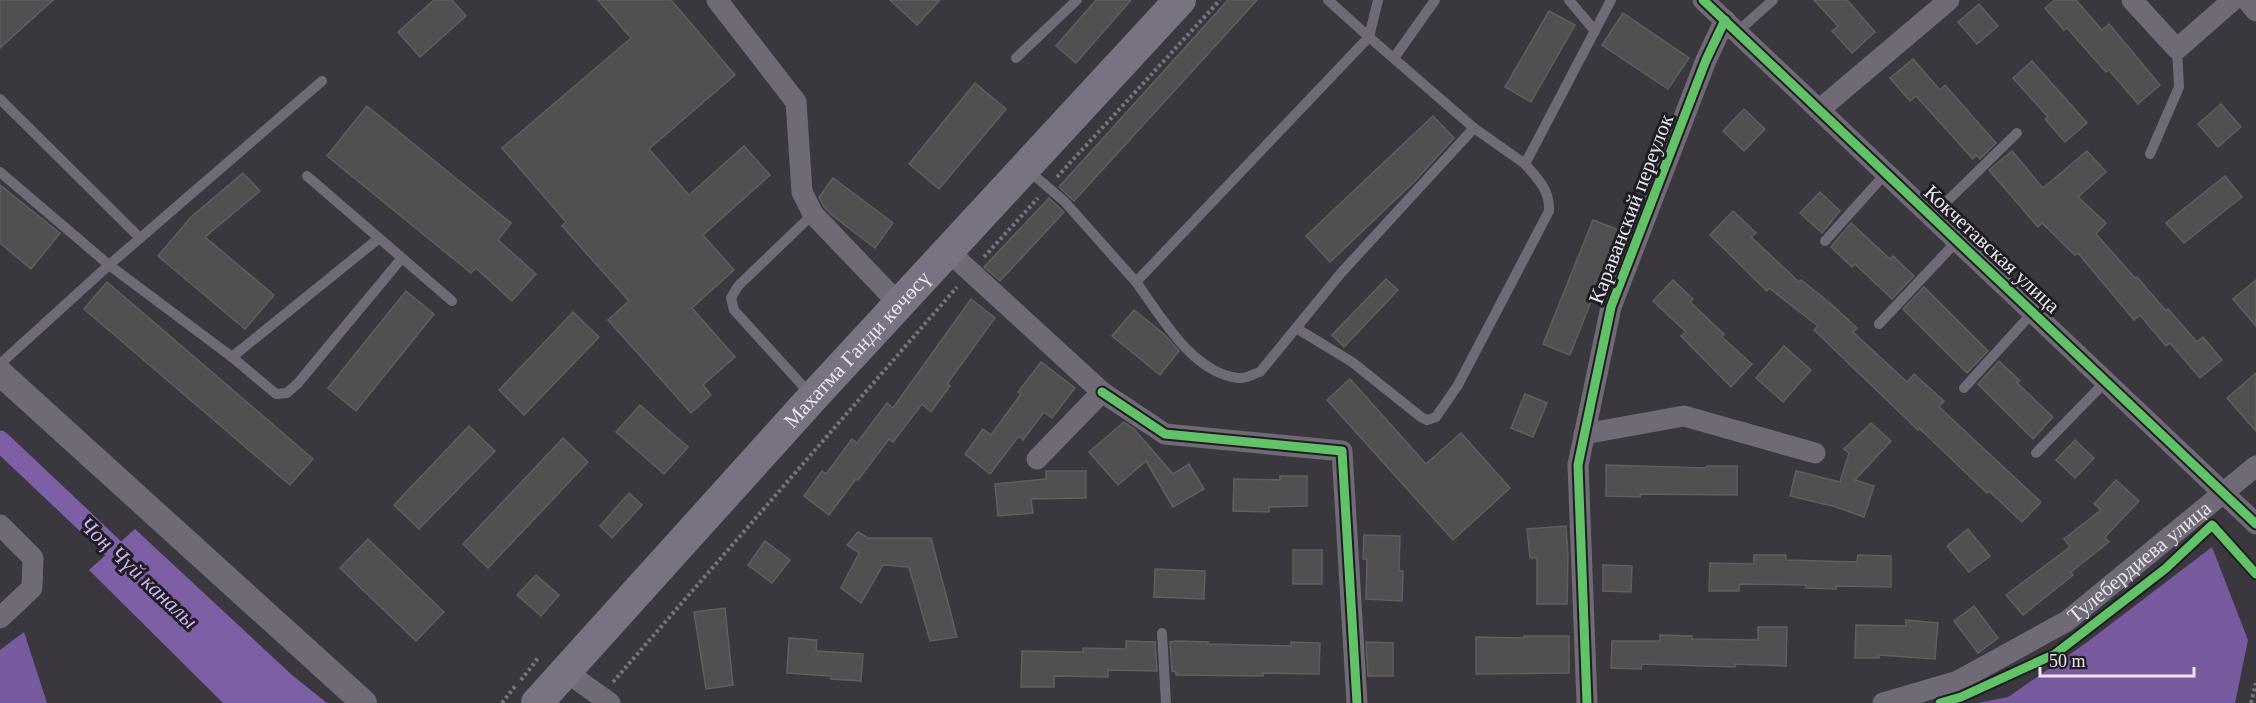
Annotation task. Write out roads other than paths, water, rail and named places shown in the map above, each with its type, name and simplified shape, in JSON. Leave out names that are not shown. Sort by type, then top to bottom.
[{"type":"main road","name":"Махатма Ганди көчөсү","points":[[537,703],[899,304],[959,261],[1036,177],[1180,0]]},
{"type":"street","points":[[717,0],[796,102],[802,192],[813,214],[899,304]]},
{"type":"street","name":"Кокчетавская улица","points":[[1703,0],[2256,524]]},
{"type":"street","points":[[1819,110],[1949,0]]},
{"type":"street","points":[[2132,0],[2177,49],[2233,0]]},
{"type":"street","points":[[2247,0],[2256,10]]},
{"type":"street","name":"Караванский переулок","points":[[1587,703],[1578,465],[1611,307],[1706,60],[1731,26]]},
{"type":"street","points":[[959,261],[1102,392],[1165,434],[1342,451],[1357,703]]},
{"type":"street","points":[[0,373],[364,703]]},
{"type":"street","points":[[1037,459],[1102,392]]},
{"type":"street","points":[[1584,434],[1684,416],[1815,453]]},
{"type":"street","name":"Тулебердиева улица","points":[[1883,703],[1958,681],[2067,621],[2256,466]]},
{"type":"street","points":[[0,525],[33,558],[32,588],[0,618]]},
{"type":"street","points":[[565,671],[606,699]]},
{"type":"lane","points":[[1016,58],[1077,0]]},
{"type":"lane","points":[[1296,328],[1352,362],[1421,417],[1427,420],[1436,417],[1458,385],[1549,211],[1547,193],[1525,164],[1474,128],[1328,0]]},
{"type":"lane","points":[[1136,282],[1369,37],[1378,0]]},
{"type":"lane","points":[[1394,58],[1435,0]]},
{"type":"lane","points":[[1569,0],[1595,31]]},
{"type":"lane","points":[[1525,164],[1611,0]]},
{"type":"lane","points":[[1731,26],[1773,0]]},
{"type":"lane","points":[[2150,154],[2179,87],[2177,49]]},
{"type":"lane","points":[[0,363],[109,265],[322,81]]},
{"type":"lane","points":[[0,99],[140,238]]},
{"type":"lane","points":[[1036,177],[1065,202],[1136,282],[1190,354],[1216,372],[1240,379],[1260,372],[1341,273],[1474,128]]},
{"type":"lane","points":[[1932,216],[2017,133]]},
{"type":"lane","points":[[0,172],[109,265],[232,357],[276,394],[287,393],[401,259]]},
{"type":"lane","points":[[1825,242],[1886,173]]},
{"type":"lane","points":[[307,176],[452,301]]},
{"type":"lane","points":[[813,214],[738,286],[731,298],[734,310],[813,397]]},
{"type":"lane","points":[[232,357],[378,239]]},
{"type":"lane","points":[[1880,324],[1957,241]]},
{"type":"lane","points":[[1964,388],[2033,312]]},
{"type":"lane","points":[[2036,453],[2106,381]]},
{"type":"lane","points":[[1162,633],[1166,703]]},
{"type":"water","points":[[135,529],[292,675],[327,703],[223,703],[89,570]]},
{"type":"waterway","name":"Чоң Чүй каналы","points":[[0,441],[133,567]]}]
